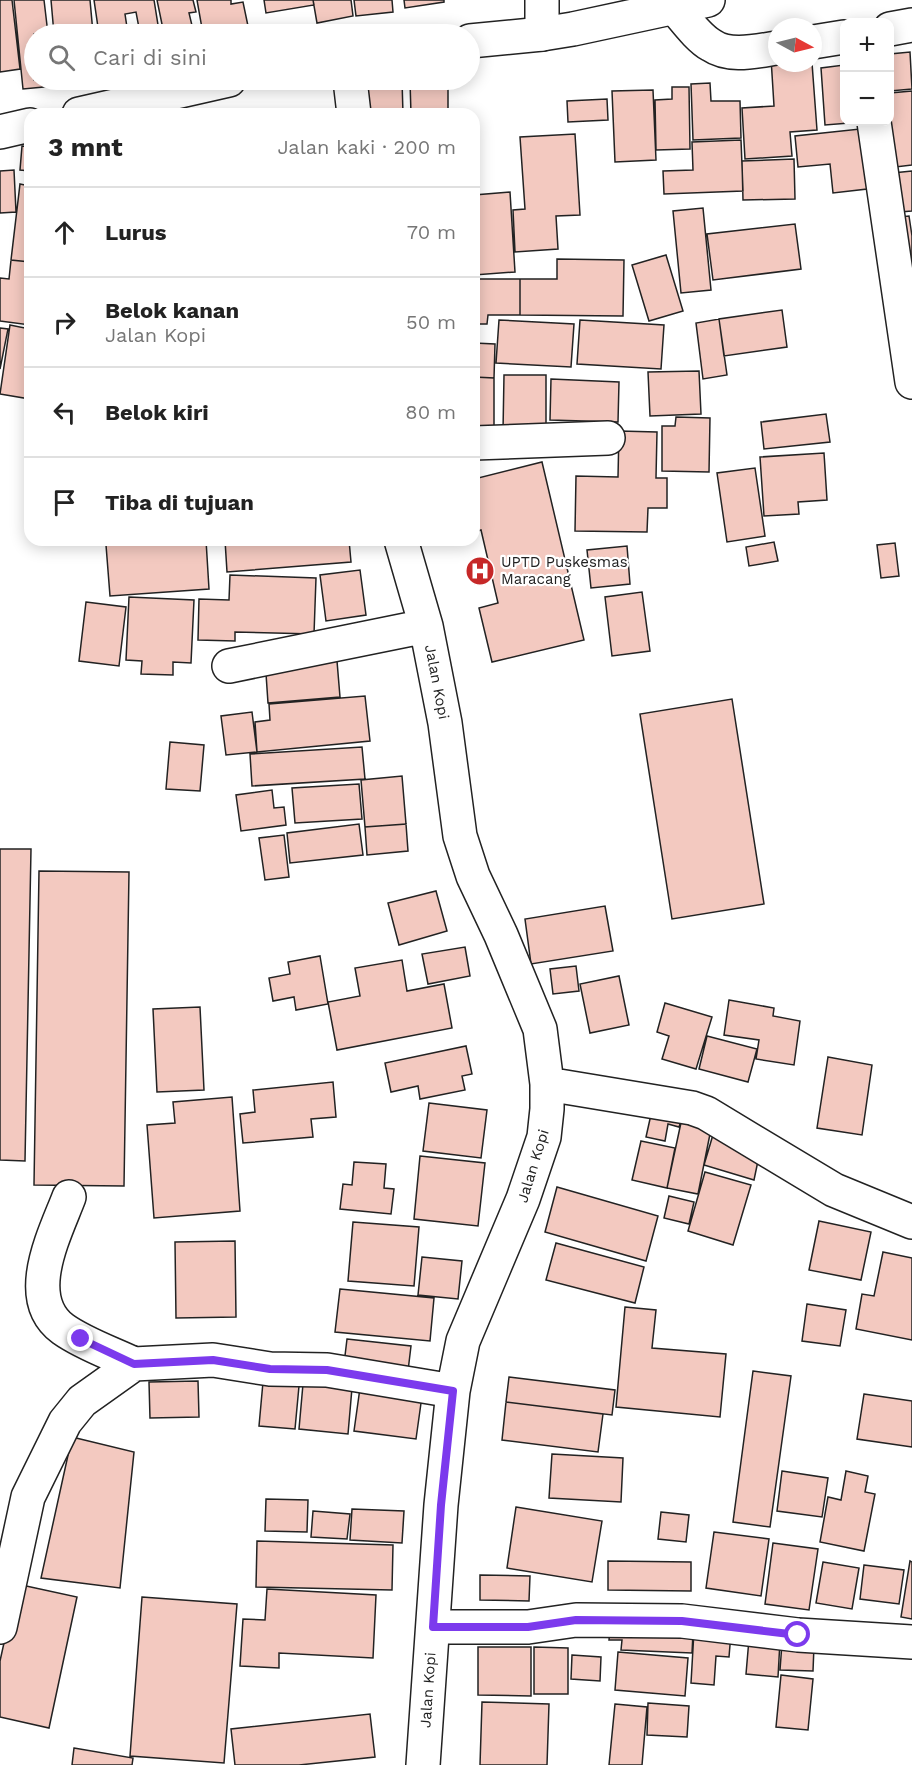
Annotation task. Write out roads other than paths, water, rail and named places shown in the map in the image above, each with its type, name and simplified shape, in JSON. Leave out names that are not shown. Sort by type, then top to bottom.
[{"type":"street","points":[[542,0],[542,34]]},
{"type":"street","points":[[480,40],[542,34],[708,0]]},
{"type":"street","points":[[674,7],[710,45],[737,53],[768,49]]},
{"type":"street","points":[[894,28],[912,25]]},
{"type":"street","points":[[822,41],[840,38]]},
{"type":"street","points":[[105,108],[185,90]]},
{"type":"street","points":[[351,90],[353,108]]},
{"type":"street","points":[[0,132],[24,126]]},
{"type":"street","points":[[875,126],[912,382]]},
{"type":"street","points":[[480,443],[608,438]]},
{"type":"street","name":"Jalan Kopi","points":[[404,546],[426,626],[445,723],[460,836],[473,876],[501,935],[540,1029],[547,1084],[544,1137],[523,1199],[463,1341],[453,1391],[441,1505],[423,1765]]},
{"type":"street","points":[[229,666],[426,626]]},
{"type":"street","points":[[547,1084],[692,1108],[706,1113],[834,1190],[912,1222]]},
{"type":"street","points":[[69,1197],[45,1258],[42,1295],[50,1314],[62,1329],[134,1364],[213,1360],[270,1369],[327,1370],[453,1391]]},
{"type":"street","points":[[0,1627],[28,1497],[64,1422],[82,1401],[134,1364]]},
{"type":"street","points":[[433,1627],[528,1627],[576,1620],[682,1621],[798,1635],[912,1642]]},
{"type":"place","name":"UPTD Puskesmas Maracang","points":[[480,571]]}]
